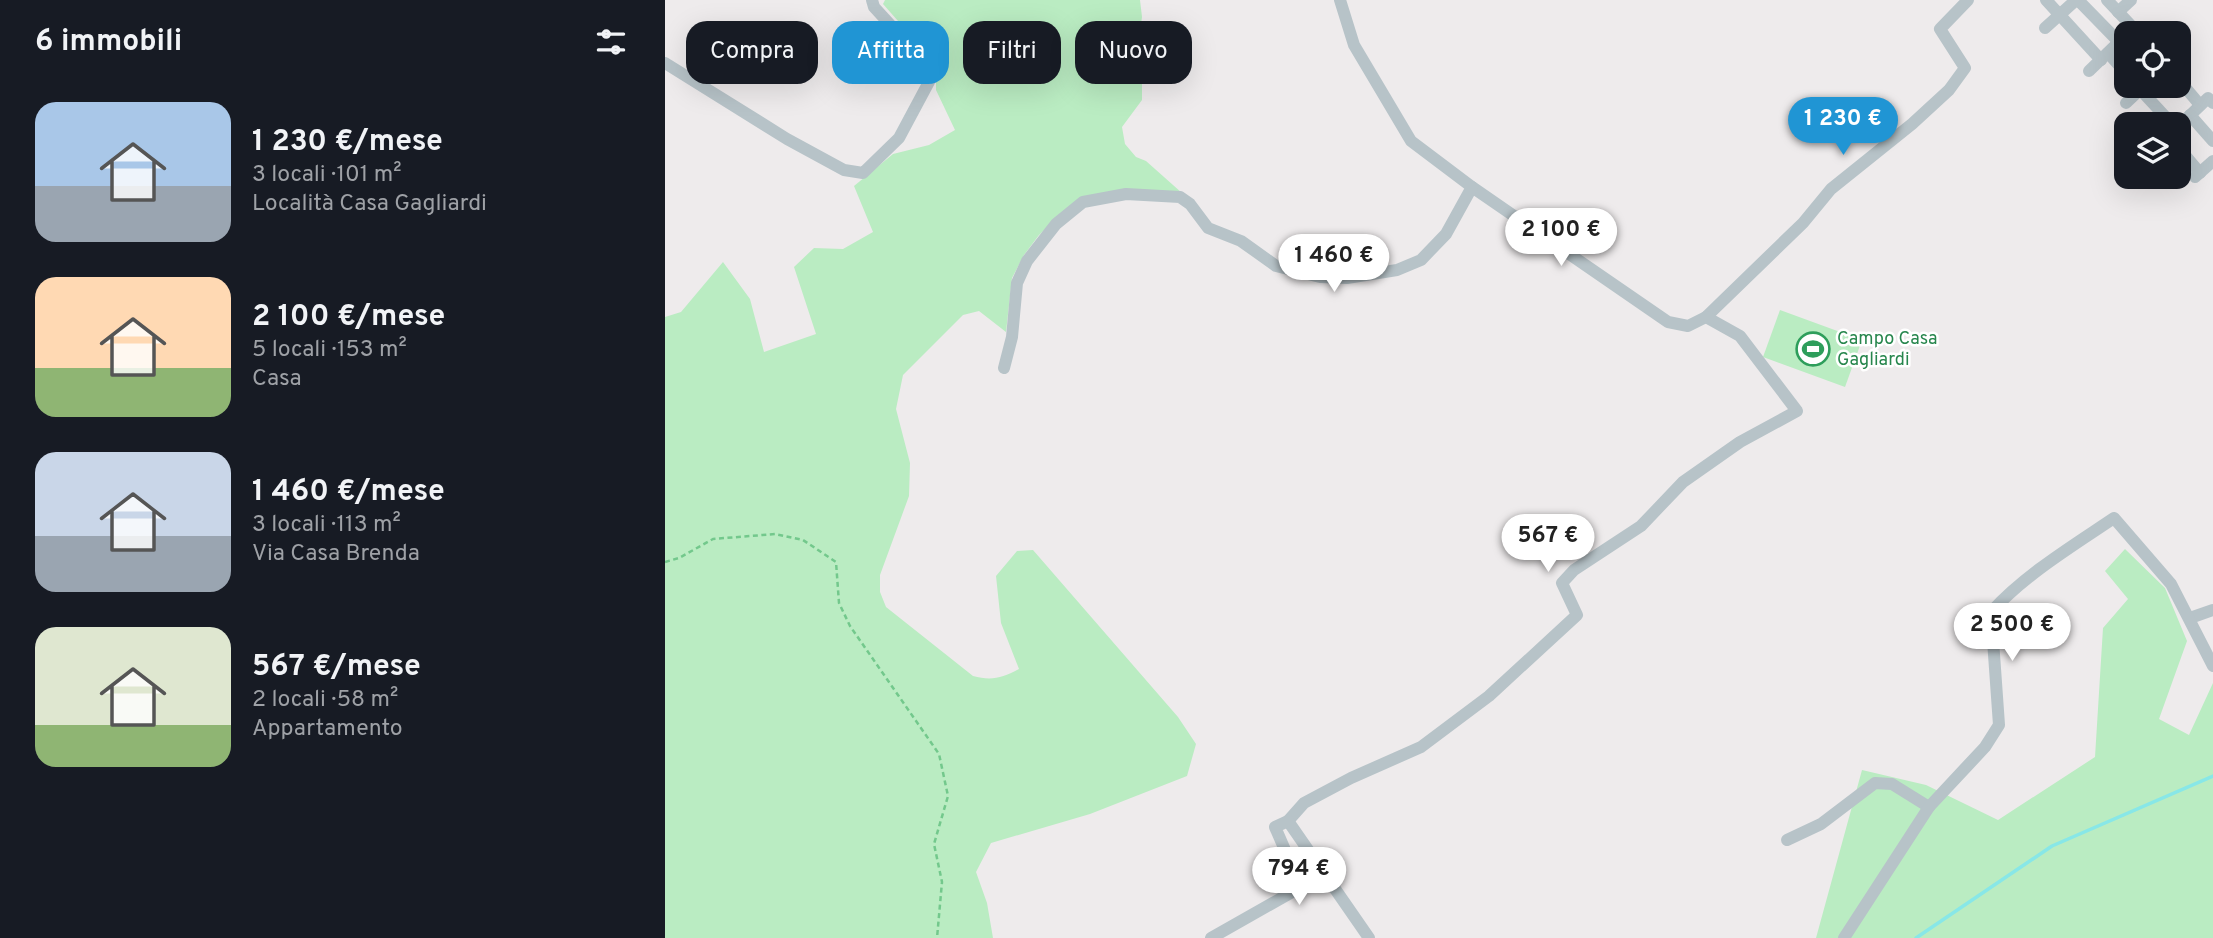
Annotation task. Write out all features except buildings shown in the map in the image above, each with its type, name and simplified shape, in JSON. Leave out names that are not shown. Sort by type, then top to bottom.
[{"type":"street","points":[[665,63],[787,139],[844,170],[863,173],[899,138],[930,80],[928,66],[874,7],[872,0]]},
{"type":"street","points":[[1340,0],[1354,45],[1411,141],[1472,187],[1668,322],[1688,326],[1706,317],[1803,223],[1831,189],[1912,124],[1949,90],[1965,68],[1940,29],[1968,0]]},
{"type":"street","points":[[2046,0],[2114,63]]},
{"type":"street","points":[[2045,28],[2077,0],[2114,24]]},
{"type":"street","points":[[2107,0],[2122,21]]},
{"type":"street","points":[[2118,12],[2131,0]]},
{"type":"street","points":[[2089,71],[2114,48]]},
{"type":"street","points":[[2191,91],[2206,104],[2191,114]]},
{"type":"street","points":[[2126,103],[2131,98]]},
{"type":"street","points":[[2150,98],[2162,112]]},
{"type":"street","points":[[2191,116],[2213,141]]},
{"type":"street","points":[[2191,158],[2206,170]]},
{"type":"street","points":[[1004,368],[1012,337],[1017,283],[1027,261],[1056,224],[1083,202],[1126,194],[1180,197],[1208,228],[1241,241],[1276,266],[1320,276],[1346,278],[1397,270],[1421,260],[1446,234],[1472,187]]},
{"type":"street","points":[[1211,938],[1301,887],[1275,827],[1288,821],[1304,803],[1351,778],[1422,747],[1489,696],[1577,615],[1562,583],[1574,570],[1641,526],[1683,482],[1740,442],[1797,411],[1740,335],[1706,317]]},
{"type":"street","points":[[1844,938],[1929,807],[1985,747],[1999,725],[1991,612],[2041,568],[2114,518],[2171,584],[2213,666]]},
{"type":"street","points":[[2190,618],[2213,610]]},
{"type":"street","points":[[1787,840],[1821,824],[1875,783],[1892,784],[1929,807]]},
{"type":"street","points":[[1288,821],[1369,938]]},
{"type":"path","points":[[665,562],[679,558],[713,539],[775,534],[803,540],[837,562],[839,603],[850,626],[939,754],[948,796],[934,844],[942,882],[937,938]]},
{"type":"green space","points":[[885,0],[1140,0],[1141,21],[1075,21],[1075,84],[1142,84],[1142,100],[1122,127],[1125,144],[1136,157],[1146,161],[1182,193],[1125,190],[1064,211],[1039,235],[1012,278],[1006,332],[979,311],[963,315],[903,375],[896,409],[910,463],[909,496],[880,575],[880,592],[886,607],[973,676],[1002,676],[1019,669],[1001,623],[996,576],[1017,551],[1033,550],[1178,717],[1196,744],[1187,776],[1090,814],[991,843],[976,872],[987,903],[993,938],[665,938],[665,317],[681,312],[723,262],[750,299],[764,352],[816,334],[794,267],[814,248],[843,249],[873,232],[854,186],[893,154],[929,145],[955,130],[936,90],[936,84],[949,84],[949,21],[898,21],[883,4]]},
{"type":"green space","name":"Campo Casa Gagliardi","points":[[1780,310],[1862,340],[1845,387],[1763,357]]},
{"type":"green space","points":[[2125,549],[2165,588],[2187,641],[2159,719],[2189,735],[2213,683],[2213,938],[1816,938],[1862,770],[1926,785],[1998,820],[2095,757],[2103,628],[2128,599],[2105,571]]},
{"type":"waterway","points":[[1916,938],[2052,846],[2213,776]]},
{"type":"place","name":"Campo Casa Gagliardi","points":[[1813,349]]}]
